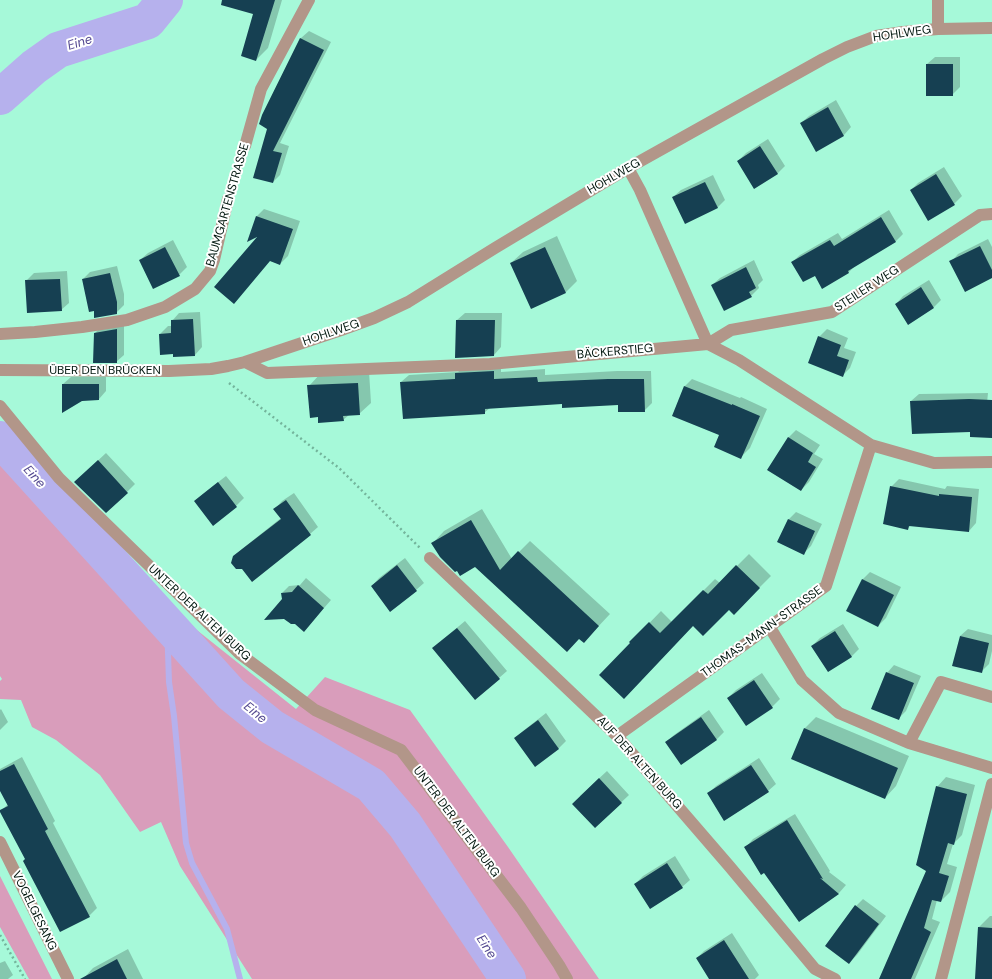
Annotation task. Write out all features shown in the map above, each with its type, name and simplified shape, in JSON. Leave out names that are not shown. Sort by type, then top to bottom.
[{"type":"street","name":"BAUMGARTENSTRASSE","points":[[244,146],[261,89],[309,0]]},
{"type":"street","points":[[938,0],[938,29]]},
{"type":"street","name":"HOHLWEG","points":[[245,362],[355,325],[408,302],[628,168],[847,47],[876,36],[903,32],[938,29],[992,28]]},
{"type":"street","points":[[628,168],[640,190],[708,344],[739,360],[871,445],[934,463],[992,462]]},
{"type":"street","name":"BAUMGARTENSTRASSE","points":[[0,334],[82,327],[127,320],[171,304],[195,289],[210,271],[214,260],[228,199]]},
{"type":"street","name":"STEILER WEG","points":[[708,344],[731,330],[832,312],[980,215],[992,214]]},
{"type":"street","name":"BÄCKERSTIEG","points":[[245,362],[267,372],[315,371],[490,364],[708,344]]},
{"type":"street","points":[[211,369],[245,362]]},
{"type":"street","name":"ÜBER DEN BRÜCKEN","points":[[0,370],[169,371],[211,369]]},
{"type":"street","name":"UNTER DER ALTEN BURG","points":[[0,406],[59,478],[240,654],[315,710],[401,750],[521,908],[567,979]]},
{"type":"street","name":"THOMAS-MANN-STRASSE","points":[[617,736],[826,586],[871,445]]},
{"type":"street","name":"AUF DER ALTEN BURG","points":[[430,558],[617,736],[730,866],[815,969],[835,979]]},
{"type":"street","points":[[769,626],[802,680],[839,713],[909,743],[992,768]]},
{"type":"street","points":[[909,743],[940,682],[992,697]]},
{"type":"street","points":[[941,979],[992,784]]},
{"type":"street","name":"VOGELGESANG","points":[[0,842],[68,979]]},
{"type":"path","name":"BAUMGARTENSTRASSE","points":[[228,199],[244,146]]},
{"type":"path","points":[[211,369],[339,468],[430,558]]},
{"type":"path","points":[[0,935],[25,979]]},
{"type":"shaded area","points":[[0,424],[55,489],[193,627],[296,709],[325,677],[410,710],[508,847],[599,979],[252,979],[180,866],[161,822],[140,832],[100,775],[56,740],[32,727],[21,700],[0,699],[0,681],[2,679],[0,676]]},
{"type":"shaded area","points":[[0,876],[52,979],[29,979],[0,927]]},
{"type":"building","points":[[222,0],[275,0],[256,61],[241,56],[253,14],[221,5]]},
{"type":"building","points":[[300,38],[324,50],[273,151],[282,153],[273,183],[253,178],[267,129],[259,124],[262,115]]},
{"type":"building","points":[[926,64],[953,64],[953,96],[926,96]]},
{"type":"building","points":[[828,107],[844,136],[816,152],[800,123]]},
{"type":"building","points":[[760,146],[778,174],[754,189],[737,161]]},
{"type":"building","points":[[936,174],[955,205],[928,221],[910,190]]},
{"type":"building","points":[[705,182],[718,208],[685,224],[672,197]]},
{"type":"building","points":[[256,216],[293,229],[280,265],[270,261],[234,304],[214,287],[257,237],[247,242]]},
{"type":"building","points":[[881,217],[896,242],[848,271],[849,273],[822,289],[815,276],[803,282],[791,262],[830,240],[834,246]]},
{"type":"building","points":[[980,246],[992,270],[992,278],[965,292],[949,261]]},
{"type":"building","points":[[165,247],[180,276],[153,289],[139,260]]},
{"type":"building","points":[[545,247],[566,293],[531,309],[510,263]]},
{"type":"building","points":[[746,267],[756,288],[749,292],[752,297],[724,311],[711,285]]},
{"type":"building","points":[[110,273],[117,302],[117,314],[94,318],[94,311],[89,312],[82,279]]},
{"type":"building","points":[[60,279],[62,311],[27,313],[25,280]]},
{"type":"building","points":[[921,287],[934,308],[908,325],[895,304]]},
{"type":"building","points":[[193,319],[195,356],[173,357],[173,354],[160,355],[159,334],[171,333],[171,320]]},
{"type":"building","points":[[456,320],[495,320],[494,356],[455,358]]},
{"type":"building","points":[[117,329],[117,363],[93,363],[94,333]]},
{"type":"building","points":[[818,336],[841,345],[837,356],[849,360],[843,377],[808,363]]},
{"type":"building","points":[[494,371],[494,379],[537,377],[538,382],[644,379],[645,412],[618,412],[618,405],[562,408],[562,404],[485,409],[485,414],[403,419],[400,382],[455,379],[455,373]]},
{"type":"building","points":[[358,383],[360,415],[343,416],[344,421],[318,423],[318,417],[310,418],[307,385]]},
{"type":"building","points":[[62,384],[99,384],[99,400],[82,401],[62,413]]},
{"type":"building","points":[[684,386],[760,416],[741,459],[714,447],[719,435],[672,416]]},
{"type":"building","points":[[969,399],[992,400],[992,438],[970,437],[970,432],[912,434],[910,401]]},
{"type":"building","points":[[788,437],[813,453],[808,462],[816,467],[801,491],[767,470]]},
{"type":"building","points":[[98,460],[128,493],[106,513],[74,482]]},
{"type":"building","points":[[218,482],[237,507],[213,526],[194,501]]},
{"type":"building","points":[[890,486],[939,496],[939,494],[972,497],[969,532],[909,526],[908,530],[883,524]]},
{"type":"building","points":[[286,500],[311,535],[252,582],[242,569],[236,569],[231,563],[233,556],[281,519],[273,509]]},
{"type":"building","points":[[788,519],[815,531],[804,555],[777,542]]},
{"type":"building","points":[[471,520],[500,570],[518,551],[599,626],[584,643],[579,639],[567,652],[475,567],[460,576],[457,571],[455,572],[440,557],[431,543]]},
{"type":"building","points":[[397,565],[417,591],[390,612],[371,586]]},
{"type":"building","points":[[736,565],[760,588],[734,615],[729,610],[703,636],[693,626],[624,699],[599,675],[649,622],[660,633],[703,590],[708,594]]},
{"type":"building","points":[[862,579],[894,595],[878,627],[846,611]]},
{"type":"building","points":[[298,585],[324,608],[304,632],[295,624],[291,624],[284,619],[264,620],[282,599],[281,593],[292,592]]},
{"type":"building","points":[[457,628],[500,679],[475,700],[432,648]]},
{"type":"building","points":[[835,631],[852,657],[828,672],[811,646]]},
{"type":"building","points":[[960,636],[989,643],[982,673],[952,666]]},
{"type":"building","points":[[886,672],[914,683],[899,720],[871,709]]},
{"type":"building","points":[[754,680],[773,708],[746,726],[727,698]]},
{"type":"building","points":[[701,717],[717,740],[681,765],[665,742]]},
{"type":"building","points":[[538,720],[559,749],[535,767],[514,738]]},
{"type":"building","points":[[804,728],[898,768],[885,799],[791,759]]},
{"type":"building","points":[[14,764],[48,829],[45,831],[90,917],[60,932],[23,861],[25,859],[0,812],[0,810],[8,806],[0,791],[0,771]]},
{"type":"building","points":[[751,765],[769,792],[724,821],[707,793]]},
{"type":"building","points":[[599,778],[622,803],[595,828],[572,804]]},
{"type":"building","points":[[936,786],[967,794],[954,845],[948,843],[939,873],[949,876],[941,902],[932,900],[924,928],[931,932],[911,979],[879,979],[926,871],[916,865]]},
{"type":"building","points":[[787,820],[823,879],[820,878],[839,894],[799,922],[764,873],[761,875],[744,847]]},
{"type":"building","points":[[667,863],[683,888],[650,909],[634,884]]},
{"type":"building","points":[[855,905],[879,924],[849,964],[825,946]]},
{"type":"building","points":[[978,927],[992,928],[992,979],[975,979]]},
{"type":"building","points":[[724,940],[749,979],[709,979],[696,958]]},
{"type":"building","points":[[117,959],[127,979],[80,979]]},
{"type":"waterway","name":"Eine","points":[[0,97],[34,67],[58,50],[148,21],[165,0]]},
{"type":"waterway","name":"Eine","points":[[0,439],[231,694],[272,727],[371,785],[405,825],[508,979]]},
{"type":"waterway","points":[[167,623],[169,682],[174,716],[186,843],[192,863],[227,929],[240,979]]}]
